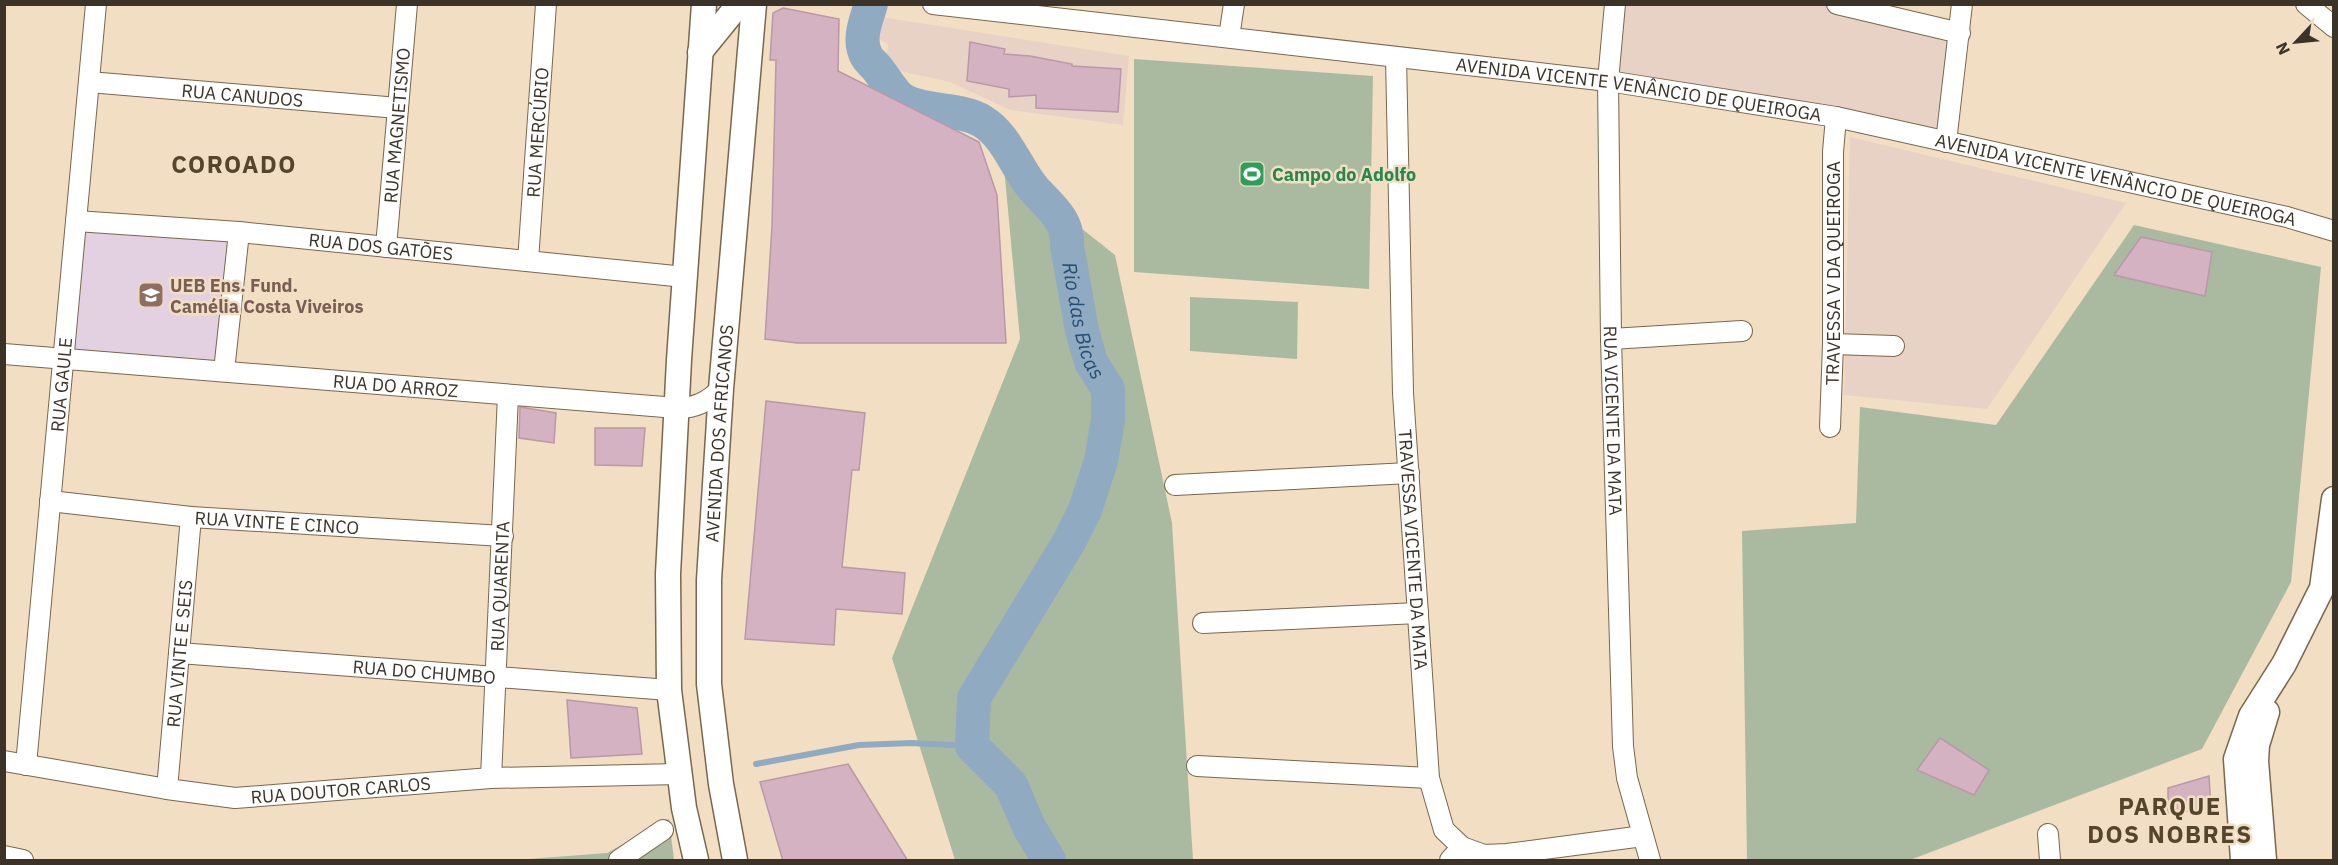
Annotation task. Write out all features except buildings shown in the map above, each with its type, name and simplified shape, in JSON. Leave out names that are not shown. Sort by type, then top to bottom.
[{"type":"main road","points":[[696,861],[679,774],[669,690],[668,574],[704,4]]},
{"type":"main road","points":[[700,52],[739,4]]},
{"type":"main road","name":"AVENIDA DOS AFRICANOS","points":[[735,861],[721,784],[709,684],[709,580],[721,389],[754,4]]},
{"type":"main road","points":[[2242,861],[2236,759],[2251,716],[2284,664],[2322,588],[2334,499]]},
{"type":"main road","points":[[2264,861],[2257,745],[2284,664]]},
{"type":"street","name":"RUA GAULE","points":[[26,765],[96,4]]},
{"type":"street","name":"RUA MAGNETISMO","points":[[386,247],[407,4]]},
{"type":"street","name":"RUA MERCÚRIO","points":[[528,261],[546,4]]},
{"type":"street","name":"AVENIDA VICENTE VENÂNCIO DE QUEIROGA","points":[[933,4],[1608,81],[1836,117],[2287,217],[2334,231]]},
{"type":"street","points":[[1228,37],[1234,4]]},
{"type":"street","name":"RUA VICENTE DA MATA","points":[[1615,4],[1608,81],[1611,339],[1623,746],[1627,778],[1650,861]]},
{"type":"street","points":[[1837,4],[1960,33]]},
{"type":"street","points":[[1946,142],[1962,4]]},
{"type":"street","points":[[2306,4],[2334,27]]},
{"type":"street","name":"TRAVESSA VICENTE DA MATA","points":[[1396,58],[1403,393],[1429,778],[1444,830],[1456,854],[1484,855],[1643,836]]},
{"type":"street","name":"RUA CANUDOS","points":[[89,82],[398,108]]},
{"type":"street","name":"TRAVESSA V DA QUEIROGA","points":[[1830,427],[1833,344],[1833,152],[1836,117]]},
{"type":"street","name":"RUA DOS GATÕES","points":[[76,221],[239,232],[685,277]]},
{"type":"street","points":[[224,371],[239,232]]},
{"type":"street","points":[[1611,339],[1742,331]]},
{"type":"street","points":[[1833,344],[1894,346]]},
{"type":"street","name":"RUA DO ARROZ","points":[[4,354],[677,408],[693,408],[708,400],[721,389]]},
{"type":"street","name":"RUA QUARENTA","points":[[491,778],[508,394]]},
{"type":"street","points":[[1175,485],[1408,472]]},
{"type":"street","name":"RUA VINTE E CINCO","points":[[50,501],[191,517],[503,536]]},
{"type":"street","name":"RUA VINTE E SEIS","points":[[167,789],[191,517]]},
{"type":"street","points":[[1203,623],[1418,613]]},
{"type":"street","name":"RUA DO CHUMBO","points":[[179,653],[669,690]]},
{"type":"street","name":"RUA DOUTOR CARLOS","points":[[4,761],[167,789],[236,798],[491,778],[679,774]]},
{"type":"street","points":[[1197,766],[1429,778]]},
{"type":"street","points":[[619,861],[663,830]]},
{"type":"street","points":[[2048,834],[2050,861]]},
{"type":"street","points":[[4,855],[22,861]]},
{"type":"shaded area","points":[[1615,5],[1837,5],[1960,33],[1946,142],[1608,81]]},
{"type":"shaded area","points":[[875,16],[1129,56],[1123,125],[1010,110],[950,82],[895,70],[886,62],[888,44],[876,37]]},
{"type":"shaded area","points":[[1850,137],[2126,203],[1987,409],[1844,395]]},
{"type":"shaded area","name":"UEB Ens. Fund. Camélia Costa Viveiros","points":[[76,221],[239,232],[224,371],[63,358]]},
{"type":"green space","name":"Campo do Adolfo","points":[[1134,59],[1373,76],[1369,289],[1134,272]]},
{"type":"green space","points":[[1004,167],[1115,255],[1172,523],[1193,860],[955,860],[892,658],[1020,339]]},
{"type":"green space","points":[[2134,225],[2321,267],[2291,582],[2202,749],[1910,860],[1747,860],[1742,531],[1856,523],[1860,407],[1996,425]]},
{"type":"green space","points":[[1190,297],[1298,302],[1297,359],[1190,351]]},
{"type":"green space","points":[[669,819],[674,860],[515,860],[607,853]]},
{"type":"waterway","name":"Rio das Bicas","points":[[871,4],[863,30],[864,51],[896,94],[916,106],[973,117],[991,127],[1005,144],[1034,189],[1062,221],[1067,237],[1082,330],[1091,362],[1108,389],[1108,420],[1101,461],[1085,510],[1069,542],[974,698],[972,746],[1011,785],[1029,827],[1049,860]]},
{"type":"waterway","points":[[756,764],[859,745],[911,743],[972,746]]},
{"type":"place","name":"Campo do Adolfo","points":[[1252,174]]},
{"type":"place","name":"UEB Ens. Fund. Camélia Costa Viveiros","points":[[151,295]]},
{"type":"district","name":"COROADO","points":[[234,164]]},
{"type":"district","name":"PARQUE DOS NOBRES","points":[[2170,820]]}]
